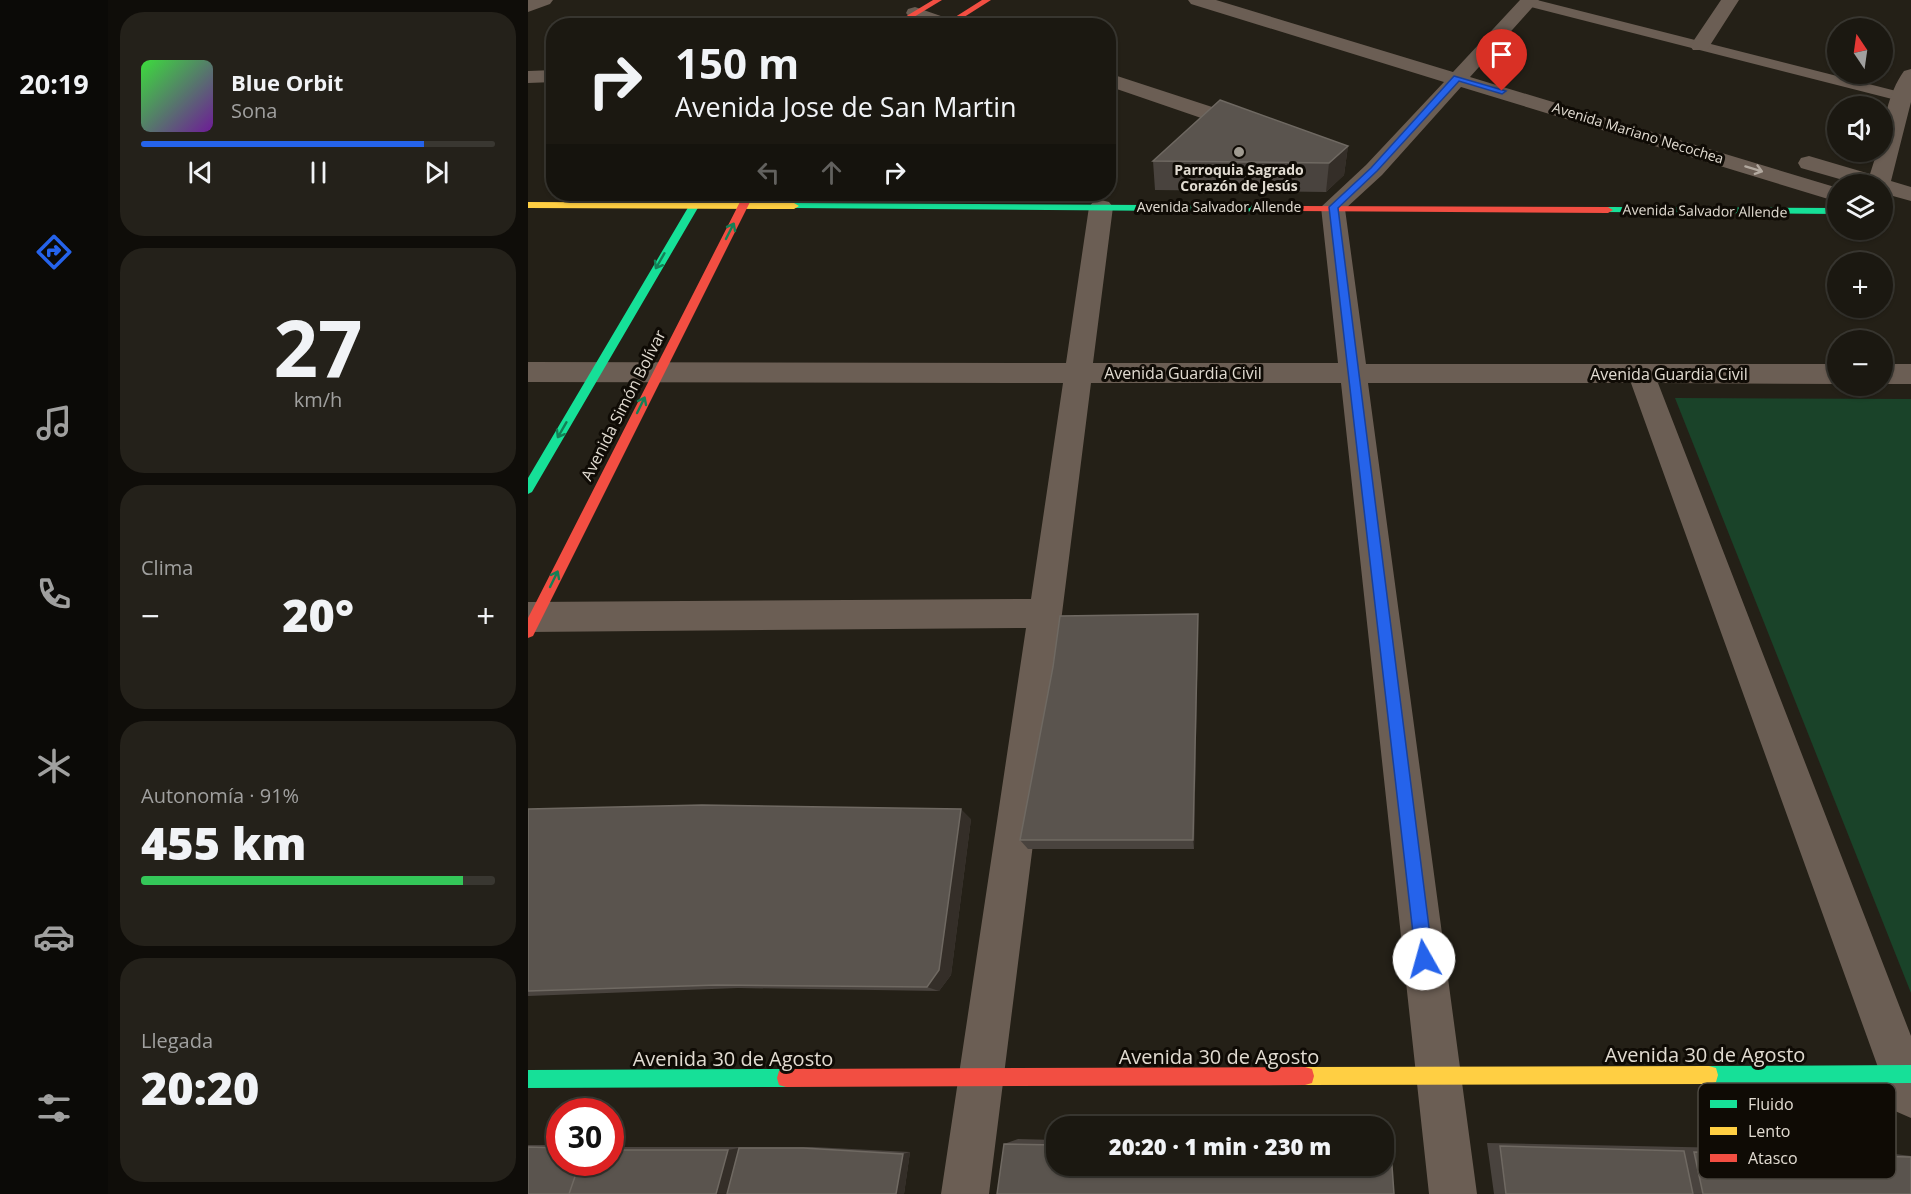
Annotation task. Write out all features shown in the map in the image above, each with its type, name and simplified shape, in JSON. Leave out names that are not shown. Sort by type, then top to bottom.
[{"type":"street","points":[[528,7],[544,0]]},
{"type":"street","points":[[907,18],[938,0]]},
{"type":"street","points":[[958,18],[987,0]]},
{"type":"street","name":"Avenida Mariano Necochea","points":[[1197,0],[1464,70],[1586,97]]},
{"type":"street","points":[[1700,46],[1730,0]]},
{"type":"street","points":[[1453,1194],[1333,207],[1374,170],[1529,1]]},
{"type":"street","points":[[915,13],[928,18]]},
{"type":"street","name":"Avenida Mariano Necochea","points":[[1464,70],[1827,191]]},
{"type":"street","points":[[1886,174],[1902,97],[1911,75]]},
{"type":"street","points":[[528,77],[546,76]]},
{"type":"street","points":[[1116,82],[1263,132]]},
{"type":"street","points":[[1792,158],[1829,174]]},
{"type":"street","points":[[1352,162],[1374,170]]},
{"type":"street","points":[[1893,196],[1911,194]]},
{"type":"street","points":[[528,489],[696,201]]},
{"type":"street","name":"Avenida Salvador Allende","points":[[528,206],[692,206],[737,201]]},
{"type":"street","name":"Avenida Simón Bolívar","points":[[530,622],[745,201]]},
{"type":"street","name":"Avenida Salvador Allende","points":[[797,201],[1101,207],[1827,211]]},
{"type":"street","points":[[1893,205],[1911,216]]},
{"type":"street","points":[[965,1194],[1101,207]]},
{"type":"street","name":"Avenida Guardia Civil","points":[[528,372],[1827,374]]},
{"type":"street","points":[[1641,374],[1908,1081]]},
{"type":"street","points":[[1893,374],[1911,374]]},
{"type":"street","points":[[530,622],[1044,613]]},
{"type":"street","name":"Avenida 30 de Agosto","points":[[528,1079],[1438,1076],[1908,1081]]},
{"type":"lane","points":[[1529,1],[1902,97]]},
{"type":"green space","points":[[1675,398],[1911,399],[1911,993]]},
{"type":"building","points":[[1220,100],[1348,146],[1329,163],[1153,161]]},
{"type":"building","points":[[1198,614],[1193,840],[1020,840],[1053,667],[1060,616]]},
{"type":"building","points":[[702,805],[961,809],[939,970],[927,987],[717,985],[528,991],[528,809]]},
{"type":"building","points":[[1004,1144],[1046,1145],[1046,1176],[1393,1176],[1394,1194],[997,1194]]},
{"type":"building","points":[[1500,1146],[1684,1151],[1693,1194],[1506,1194]]},
{"type":"building","points":[[528,1147],[546,1148],[546,1176],[575,1176],[569,1194],[528,1194]]},
{"type":"building","points":[[739,1148],[803,1148],[903,1154],[896,1194],[727,1194]]},
{"type":"building","points":[[624,1150],[728,1150],[716,1194],[569,1194],[575,1176],[624,1176]]},
{"type":"building","points":[[1694,1152],[1698,1152],[1698,1171]]},
{"type":"building","points":[[1896,1157],[1911,1157],[1911,1194],[1703,1194],[1700,1179],[1896,1179]]},
{"type":"traffic: fast","points":[[528,489],[697,201]]},
{"type":"traffic: fast","points":[[794,206],[1298,209]]},
{"type":"traffic: fast","points":[[1608,210],[1827,211]]},
{"type":"traffic: fast","points":[[1709,1075],[1911,1074]]},
{"type":"traffic: fast","points":[[528,1079],[786,1078]]},
{"type":"traffic: slow","points":[[528,205],[794,206]]},
{"type":"traffic: slow","points":[[1305,1076],[1709,1075]]},
{"type":"traffic: jam","points":[[907,18],[938,0]]},
{"type":"traffic: jam","points":[[957,18],[987,0]]},
{"type":"traffic: jam","points":[[528,632],[745,201]]},
{"type":"traffic: jam","points":[[1298,209],[1608,210]]},
{"type":"traffic: jam","points":[[786,1078],[1305,1076]]},
{"type":"place","name":"Parroquia Sagrado Corazón de Jesús","points":[[1239,152]]},
{"type":"route","points":[[1424,959],[1333,207],[1374,170],[1457,78],[1502,91]]}]
